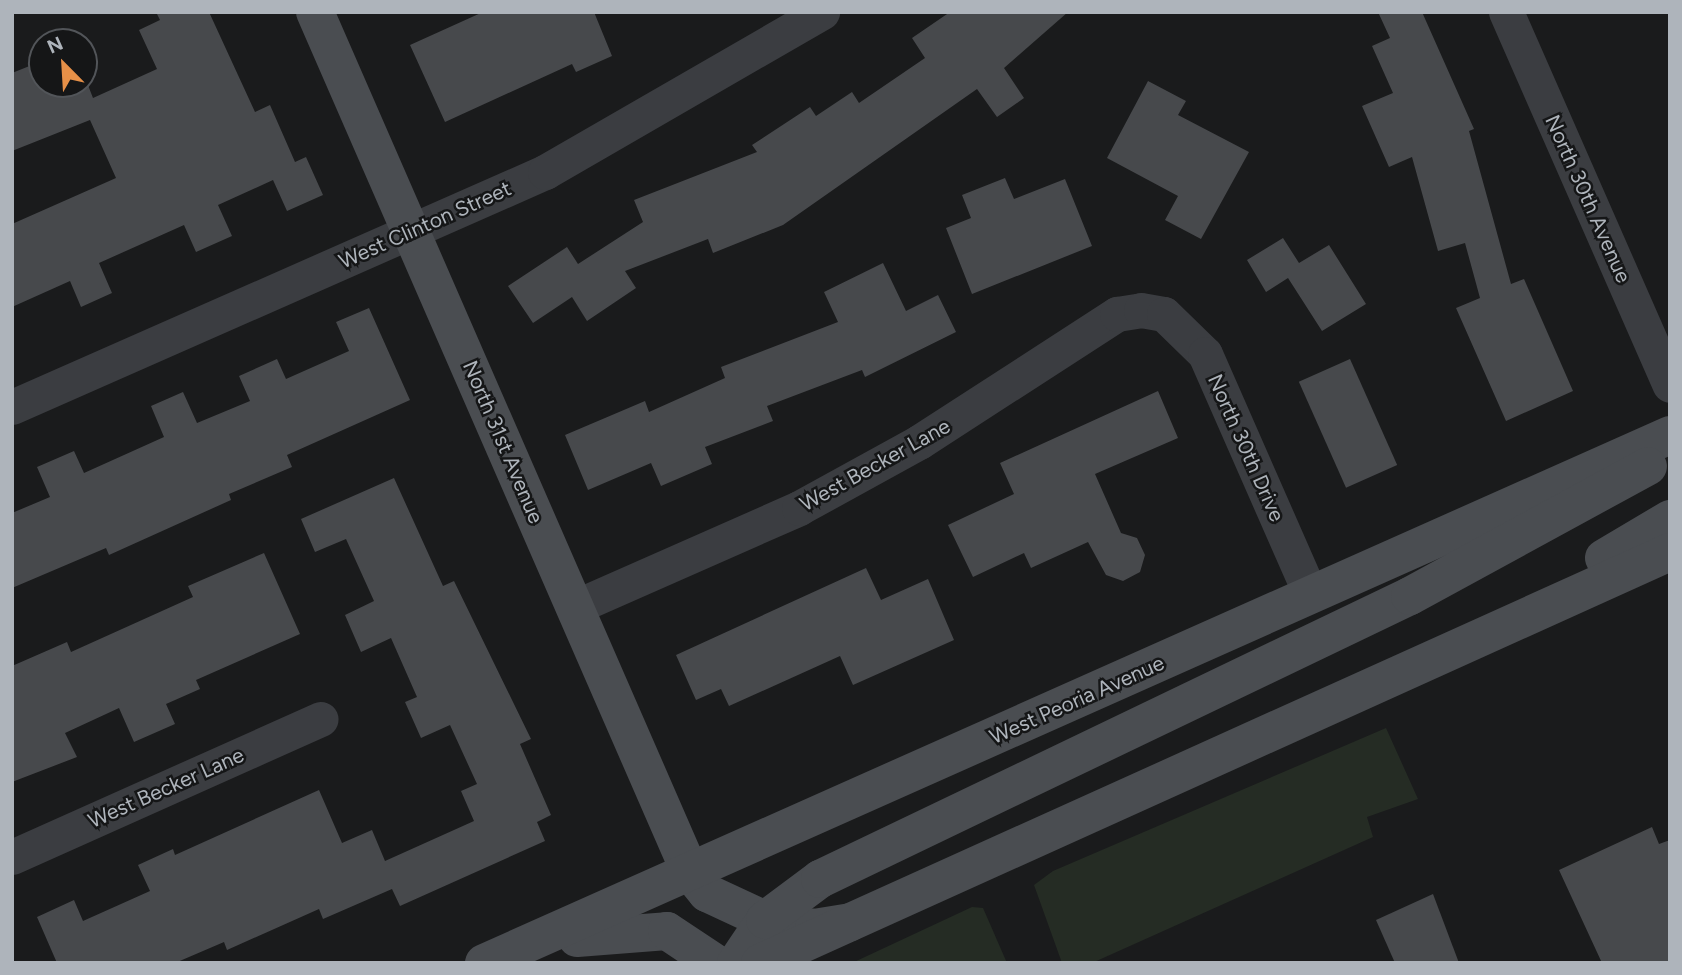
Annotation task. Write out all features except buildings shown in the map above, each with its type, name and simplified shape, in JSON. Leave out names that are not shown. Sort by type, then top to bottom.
[{"type":"main road","name":"North 31st Avenue","points":[[315,12],[690,872]]},
{"type":"main road","name":"West Peoria Avenue","points":[[485,963],[1670,435]]},
{"type":"main road","points":[[736,963],[765,920],[794,895],[853,862],[1126,737],[1525,537],[1609,491],[1670,445]]},
{"type":"main road","points":[[1518,621],[1670,519]]},
{"type":"main road","points":[[760,963],[1670,552]]},
{"type":"main road","points":[[597,963],[643,929],[690,872],[707,892],[765,920],[814,928],[850,922]]},
{"type":"main road","points":[[816,963],[850,922]]},
{"type":"main road","points":[[485,963],[572,939],[643,929],[667,931],[715,963]]},
{"type":"street","name":"West Clinton Street","points":[[12,407],[545,172],[822,12]]},
{"type":"street","name":"North 30th Avenue","points":[[1506,12],[1670,386]]},
{"type":"street","name":"West Becker Lane","points":[[575,607],[811,501],[919,442],[1117,314],[1140,310],[1164,314]]},
{"type":"street","name":"North 30th Drive","points":[[1164,314],[1205,354],[1311,595]]},
{"type":"street","name":"West Becker Lane","points":[[12,857],[321,719]]},
{"type":"shaded area","points":[[1386,728],[1418,799],[1367,817],[1373,837],[1092,963],[1062,963],[1034,885],[1053,871]]},
{"type":"shaded area","points":[[972,907],[983,908],[1007,963],[852,963]]}]
